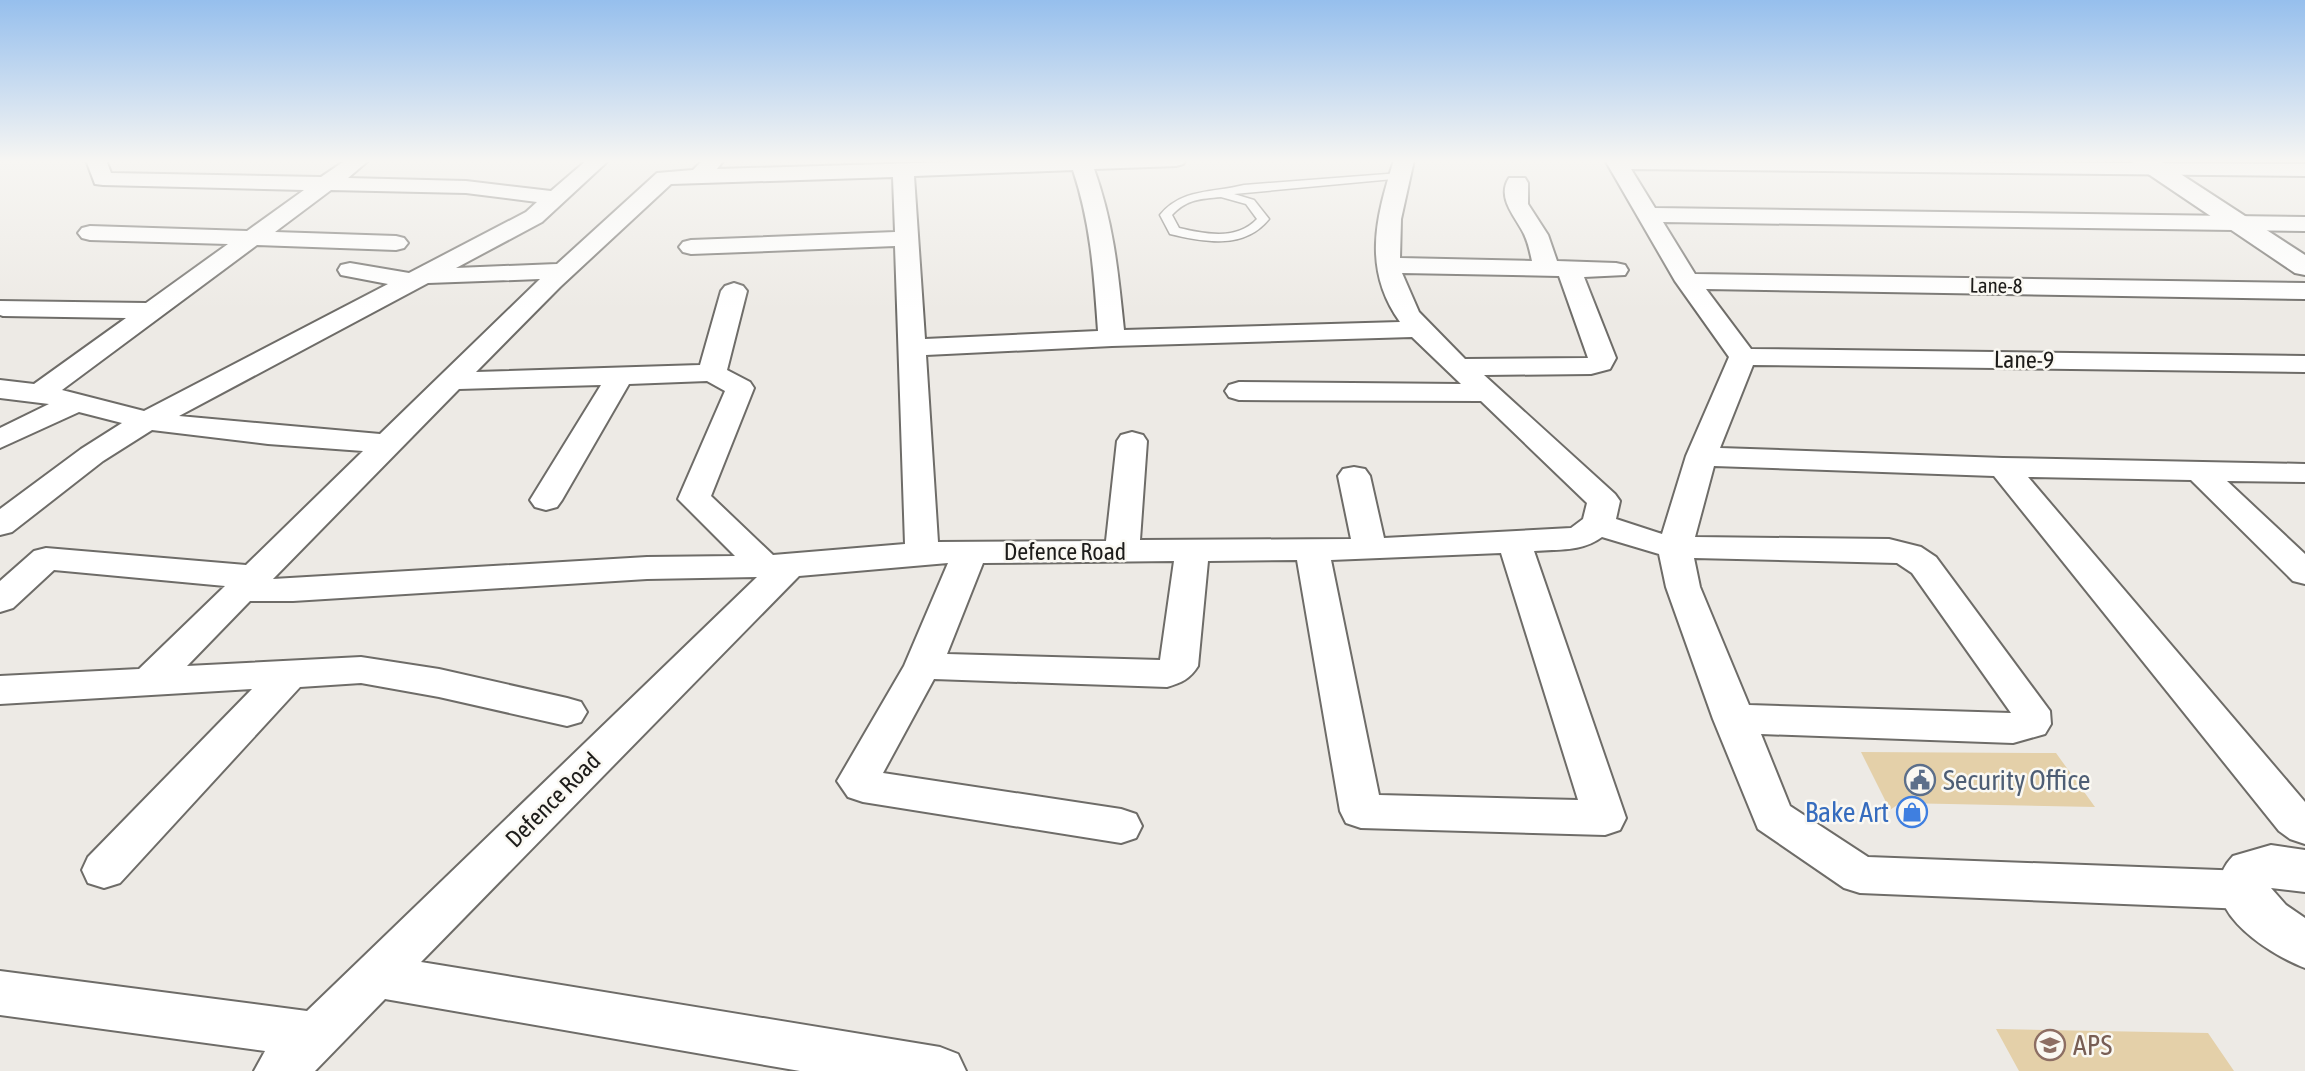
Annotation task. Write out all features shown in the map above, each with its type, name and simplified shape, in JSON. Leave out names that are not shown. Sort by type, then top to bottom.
[{"type":"street","points":[[40,393],[290,210]]},
{"type":"street","points":[[0,525],[92,455],[147,421],[534,217],[542,210]]},
{"type":"street","points":[[149,682],[387,444],[630,210]]},
{"type":"street","points":[[905,210],[922,552]]},
{"type":"street","points":[[1097,210],[1103,241],[1112,338]]},
{"type":"street","points":[[1392,210],[1386,233],[1389,265],[1410,316],[1459,367],[1604,501],[1598,524],[1639,539],[1675,547],[1889,550],[1909,555],[1924,565],[2030,711],[2031,724],[2013,728],[1733,719]]},
{"type":"street","points":[[1459,367],[1591,366],[1600,363],[1602,358],[1558,269],[1521,210]]},
{"type":"street","points":[[1646,210],[1687,281],[1743,356],[1701,456],[1675,547],[1683,587],[1773,817],[1860,875],[2246,890]]},
{"type":"street","points":[[2218,210],[2305,267]]},
{"type":"street","points":[[1649,215],[2305,224]]},
{"type":"street","points":[[90,233],[396,243]]},
{"type":"street","points":[[691,247],[906,239]]},
{"type":"street","points":[[1389,265],[1616,270]]},
{"type":"street","points":[[350,270],[416,279],[564,271]]},
{"type":"street","name":"Lane-8","points":[[1687,281],[2305,291]]},
{"type":"street","points":[[712,373],[734,291]]},
{"type":"street","points":[[3,308],[153,311]]},
{"type":"street","points":[[911,348],[1112,338],[1288,334],[1410,316]]},
{"type":"street","name":"Lane-9","points":[[1743,356],[2305,364]]},
{"type":"street","points":[[453,380],[712,373],[740,388],[694,499],[776,566]]},
{"type":"street","points":[[546,500],[620,376]]},
{"type":"street","points":[[0,389],[40,393],[147,421],[268,435],[387,444]]},
{"type":"street","points":[[1240,391],[1488,393]]},
{"type":"street","points":[[0,439],[75,403]]},
{"type":"street","points":[[1122,551],[1132,441]]},
{"type":"street","points":[[1701,456],[2003,467],[2305,473]]},
{"type":"street","points":[[2003,467],[2294,819],[2305,827]]},
{"type":"street","points":[[2199,471],[2305,573]]},
{"type":"street","points":[[1354,476],[1370,549]]},
{"type":"street","name":"Defence Road","points":[[280,1071],[776,566],[922,552],[1312,550],[1514,542],[1579,538],[1598,524]]},
{"type":"street","points":[[1312,550],[1361,811],[1605,818],[1514,542]]},
{"type":"street","points":[[923,666],[1167,674],[1178,666],[1192,551]]},
{"type":"street","points":[[970,552],[923,666],[858,781],[863,786],[1121,826]]},
{"type":"street","points":[[0,600],[47,559],[293,590],[647,568],[776,566]]},
{"type":"street","points":[[0,690],[361,670],[567,712]]},
{"type":"street","points":[[104,870],[290,674]]},
{"type":"street","points":[[2305,871],[2274,865],[2250,871],[2246,879],[2246,890],[2262,915],[2277,928],[2305,944]]},
{"type":"street","points":[[376,976],[940,1071]]},
{"type":"street","points":[[0,993],[316,1035]]},
{"type":"lane","points":[[1170,210],[1166,215],[1174,231],[1212,239],[1251,232],[1263,219],[1256,210]]},
{"type":"building","points":[[1861,752],[2056,753],[2095,807],[1900,803],[1890,810]]},
{"type":"building","name":"APS","points":[[1996,1029],[2208,1033],[2234,1071],[2019,1071]]},
{"type":"place","name":"Security Office","points":[[1920,780]]},
{"type":"place","name":"Bake Art","points":[[1912,812]]},
{"type":"place","name":"APS","points":[[2050,1045]]}]
